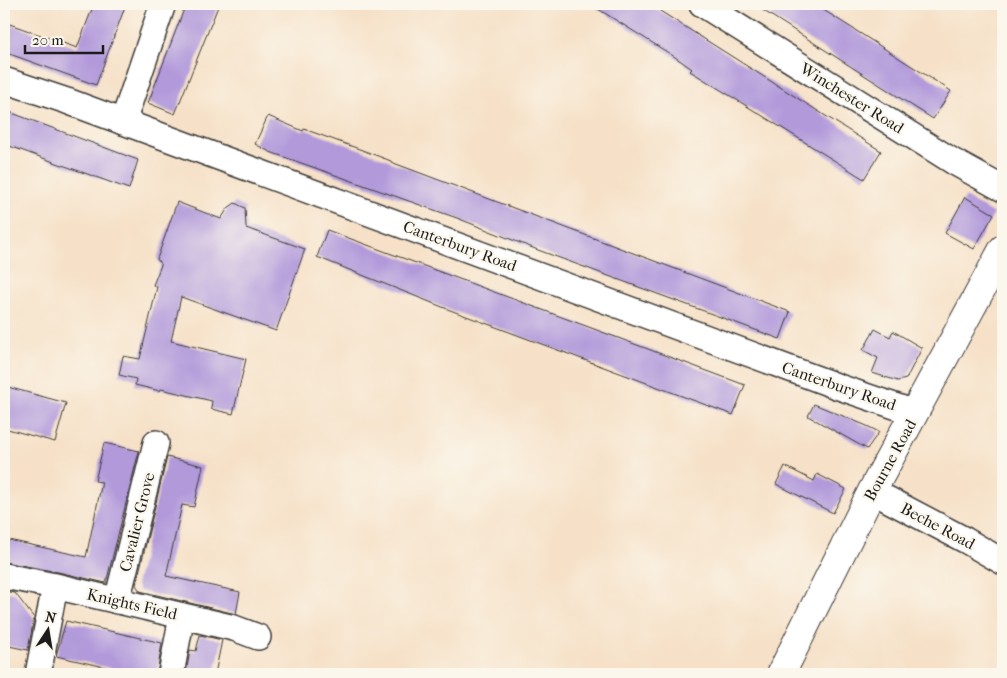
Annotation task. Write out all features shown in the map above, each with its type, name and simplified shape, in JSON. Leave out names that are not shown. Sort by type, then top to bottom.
[{"type":"street","points":[[123,122],[164,4]]},
{"type":"street","name":"Winchester Road","points":[[702,4],[954,162],[1003,189]]},
{"type":"street","name":"Canterbury Road","points":[[4,80],[123,122],[839,387],[915,413]]},
{"type":"street","name":"Bourne Road","points":[[781,674],[872,491],[1003,249]]},
{"type":"street","name":"Cavalier Grove","points":[[117,601],[156,443]]},
{"type":"street","name":"Beche Road","points":[[872,491],[1003,562]]},
{"type":"street","name":"Knights Field","points":[[4,576],[234,628],[258,637]]},
{"type":"street","points":[[38,674],[55,586]]},
{"type":"street","points":[[171,674],[182,616]]},
{"type":"building","points":[[94,4],[126,4],[96,85],[4,52],[4,22],[77,48]]},
{"type":"building","points":[[186,4],[219,4],[175,114],[148,103]]},
{"type":"building","points":[[590,4],[649,4],[881,151],[864,179],[690,71],[692,69],[675,57]]},
{"type":"building","points":[[753,4],[814,4],[951,91],[933,119]]},
{"type":"building","points":[[4,110],[138,160],[129,189],[4,144]]},
{"type":"building","points":[[268,116],[303,131],[304,129],[362,150],[790,312],[780,339],[538,250],[457,218],[270,152],[255,144]]},
{"type":"building","points":[[965,197],[994,214],[974,249],[945,233]]},
{"type":"building","points":[[177,202],[221,219],[228,208],[235,203],[245,208],[246,228],[305,249],[276,331],[181,297],[171,341],[246,359],[233,414],[211,409],[212,401],[135,385],[136,379],[119,375],[123,356],[140,359],[157,287],[153,285],[161,265],[157,259]]},
{"type":"building","points":[[327,230],[745,385],[733,415],[450,310],[317,257]]},
{"type":"building","points":[[875,329],[890,337],[893,331],[922,348],[906,379],[898,381],[872,373],[878,358],[863,350]]},
{"type":"building","points":[[4,386],[66,403],[55,442],[4,428]]},
{"type":"building","points":[[814,404],[879,432],[867,449],[808,416]]},
{"type":"building","points":[[104,443],[139,451],[106,583],[4,562],[4,539],[86,557],[102,482],[95,481]]},
{"type":"building","points":[[167,457],[203,466],[194,507],[182,505],[166,576],[240,592],[236,614],[140,591],[136,585]]},
{"type":"building","points":[[785,466],[814,481],[817,474],[846,489],[833,513],[776,484]]},
{"type":"building","points":[[4,591],[15,593],[34,618],[28,650],[4,645]]},
{"type":"building","points":[[66,621],[162,643],[157,674],[136,674],[56,656]]},
{"type":"building","points":[[200,635],[222,640],[215,674],[186,674],[190,650],[196,651]]}]
